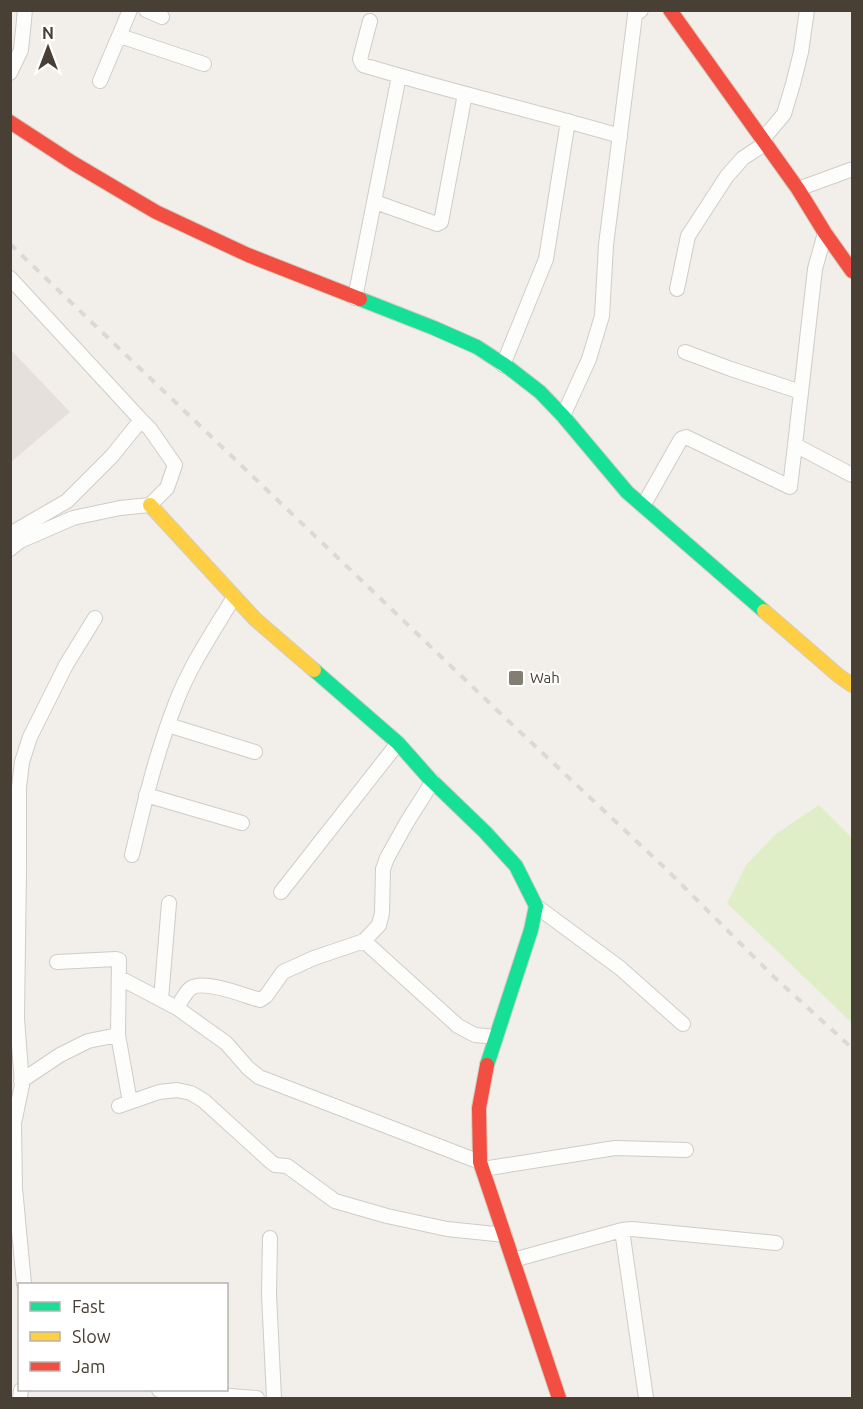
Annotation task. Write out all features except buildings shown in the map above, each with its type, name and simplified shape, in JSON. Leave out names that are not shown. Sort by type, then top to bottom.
[{"type":"street","points":[[10,73],[21,50],[25,10]]},
{"type":"street","points":[[100,81],[130,10]]},
{"type":"street","points":[[146,10],[162,17]]},
{"type":"street","points":[[563,416],[589,358],[602,316],[606,245],[635,15],[641,10]]},
{"type":"street","points":[[670,10],[798,189],[852,271]]},
{"type":"street","points":[[677,289],[688,236],[727,176],[743,158],[764,141],[784,114],[794,84],[807,10]]},
{"type":"street","points":[[370,21],[360,59],[363,65],[620,136]]},
{"type":"street","points":[[120,36],[204,64]]},
{"type":"street","points":[[355,298],[399,76]]},
{"type":"street","points":[[375,202],[437,224],[441,222],[465,94]]},
{"type":"street","points":[[503,364],[546,259],[568,121]]},
{"type":"street","points":[[10,122],[73,163],[156,212],[248,255],[434,328],[477,347],[503,364],[540,392],[627,492],[852,685]]},
{"type":"street","points":[[798,189],[852,171]]},
{"type":"street","points":[[643,506],[681,439],[686,437],[790,487],[815,269],[825,233]]},
{"type":"street","points":[[10,278],[150,429],[175,465],[167,488],[150,505],[120,508],[73,518],[20,541],[10,549]]},
{"type":"street","points":[[685,352],[801,392]]},
{"type":"street","points":[[10,534],[67,501],[112,456],[141,420]]},
{"type":"street","points":[[795,445],[852,475]]},
{"type":"street","points":[[150,505],[255,619],[398,743],[485,832],[516,866],[536,906],[620,968],[682,1023]]},
{"type":"street","points":[[132,855],[146,795],[175,705],[193,666],[234,597]]},
{"type":"street","points":[[24,1283],[15,1188],[14,1124],[22,1085],[14,954],[22,762],[30,737],[66,665],[95,618]]},
{"type":"street","points":[[168,725],[255,752]]},
{"type":"street","points":[[281,892],[398,743]]},
{"type":"street","points":[[177,1008],[189,989],[197,986],[214,987],[260,1000],[266,996],[283,972],[291,967],[364,941],[379,925],[387,858],[406,822],[433,781]]},
{"type":"street","points":[[146,795],[242,823]]},
{"type":"street","points":[[161,999],[169,903]]},
{"type":"street","points":[[536,906],[531,930],[485,1070],[479,1108],[482,1166],[559,1398]]},
{"type":"street","points":[[364,941],[458,1026],[475,1035],[496,1037]]},
{"type":"street","points":[[57,962],[119,960],[118,1035],[124,1104],[159,1092],[177,1090],[190,1093],[204,1101],[275,1165],[288,1166],[336,1201],[387,1216],[447,1229],[505,1235]]},
{"type":"street","points":[[120,978],[177,1008],[226,1043],[259,1077],[482,1166],[615,1148],[686,1150]]},
{"type":"street","points":[[21,1081],[60,1055],[88,1041],[118,1035]]},
{"type":"street","points":[[513,1260],[632,1229],[776,1243]]},
{"type":"street","points":[[622,1230],[646,1398]]},
{"type":"street","points":[[270,1238],[269,1294],[274,1398]]},
{"type":"street","points":[[181,1391],[257,1398]]},
{"type":"shaded area","points":[[11,350],[70,412],[10,462]]},
{"type":"green space","points":[[819,805],[852,838],[852,1023],[727,903],[746,865],[776,834]]},
{"type":"railway","points":[[10,244],[666,869],[775,978],[852,1048]]},
{"type":"traffic: fast","points":[[360,299],[477,347],[509,368],[540,392],[563,416],[627,492],[764,611]]},
{"type":"traffic: fast","points":[[314,670],[398,743],[429,778],[485,832],[516,866],[536,906],[531,930],[487,1065]]},
{"type":"traffic: slow","points":[[150,505],[255,619],[314,670]]},
{"type":"traffic: slow","points":[[764,611],[852,685]]},
{"type":"traffic: jam","points":[[670,10],[798,189],[852,271]]},
{"type":"traffic: jam","points":[[10,122],[73,163],[156,212],[248,255],[360,299]]},
{"type":"traffic: jam","points":[[487,1065],[479,1108],[480,1162],[559,1398]]},
{"type":"place","name":"Wah","points":[[516,678]]}]
